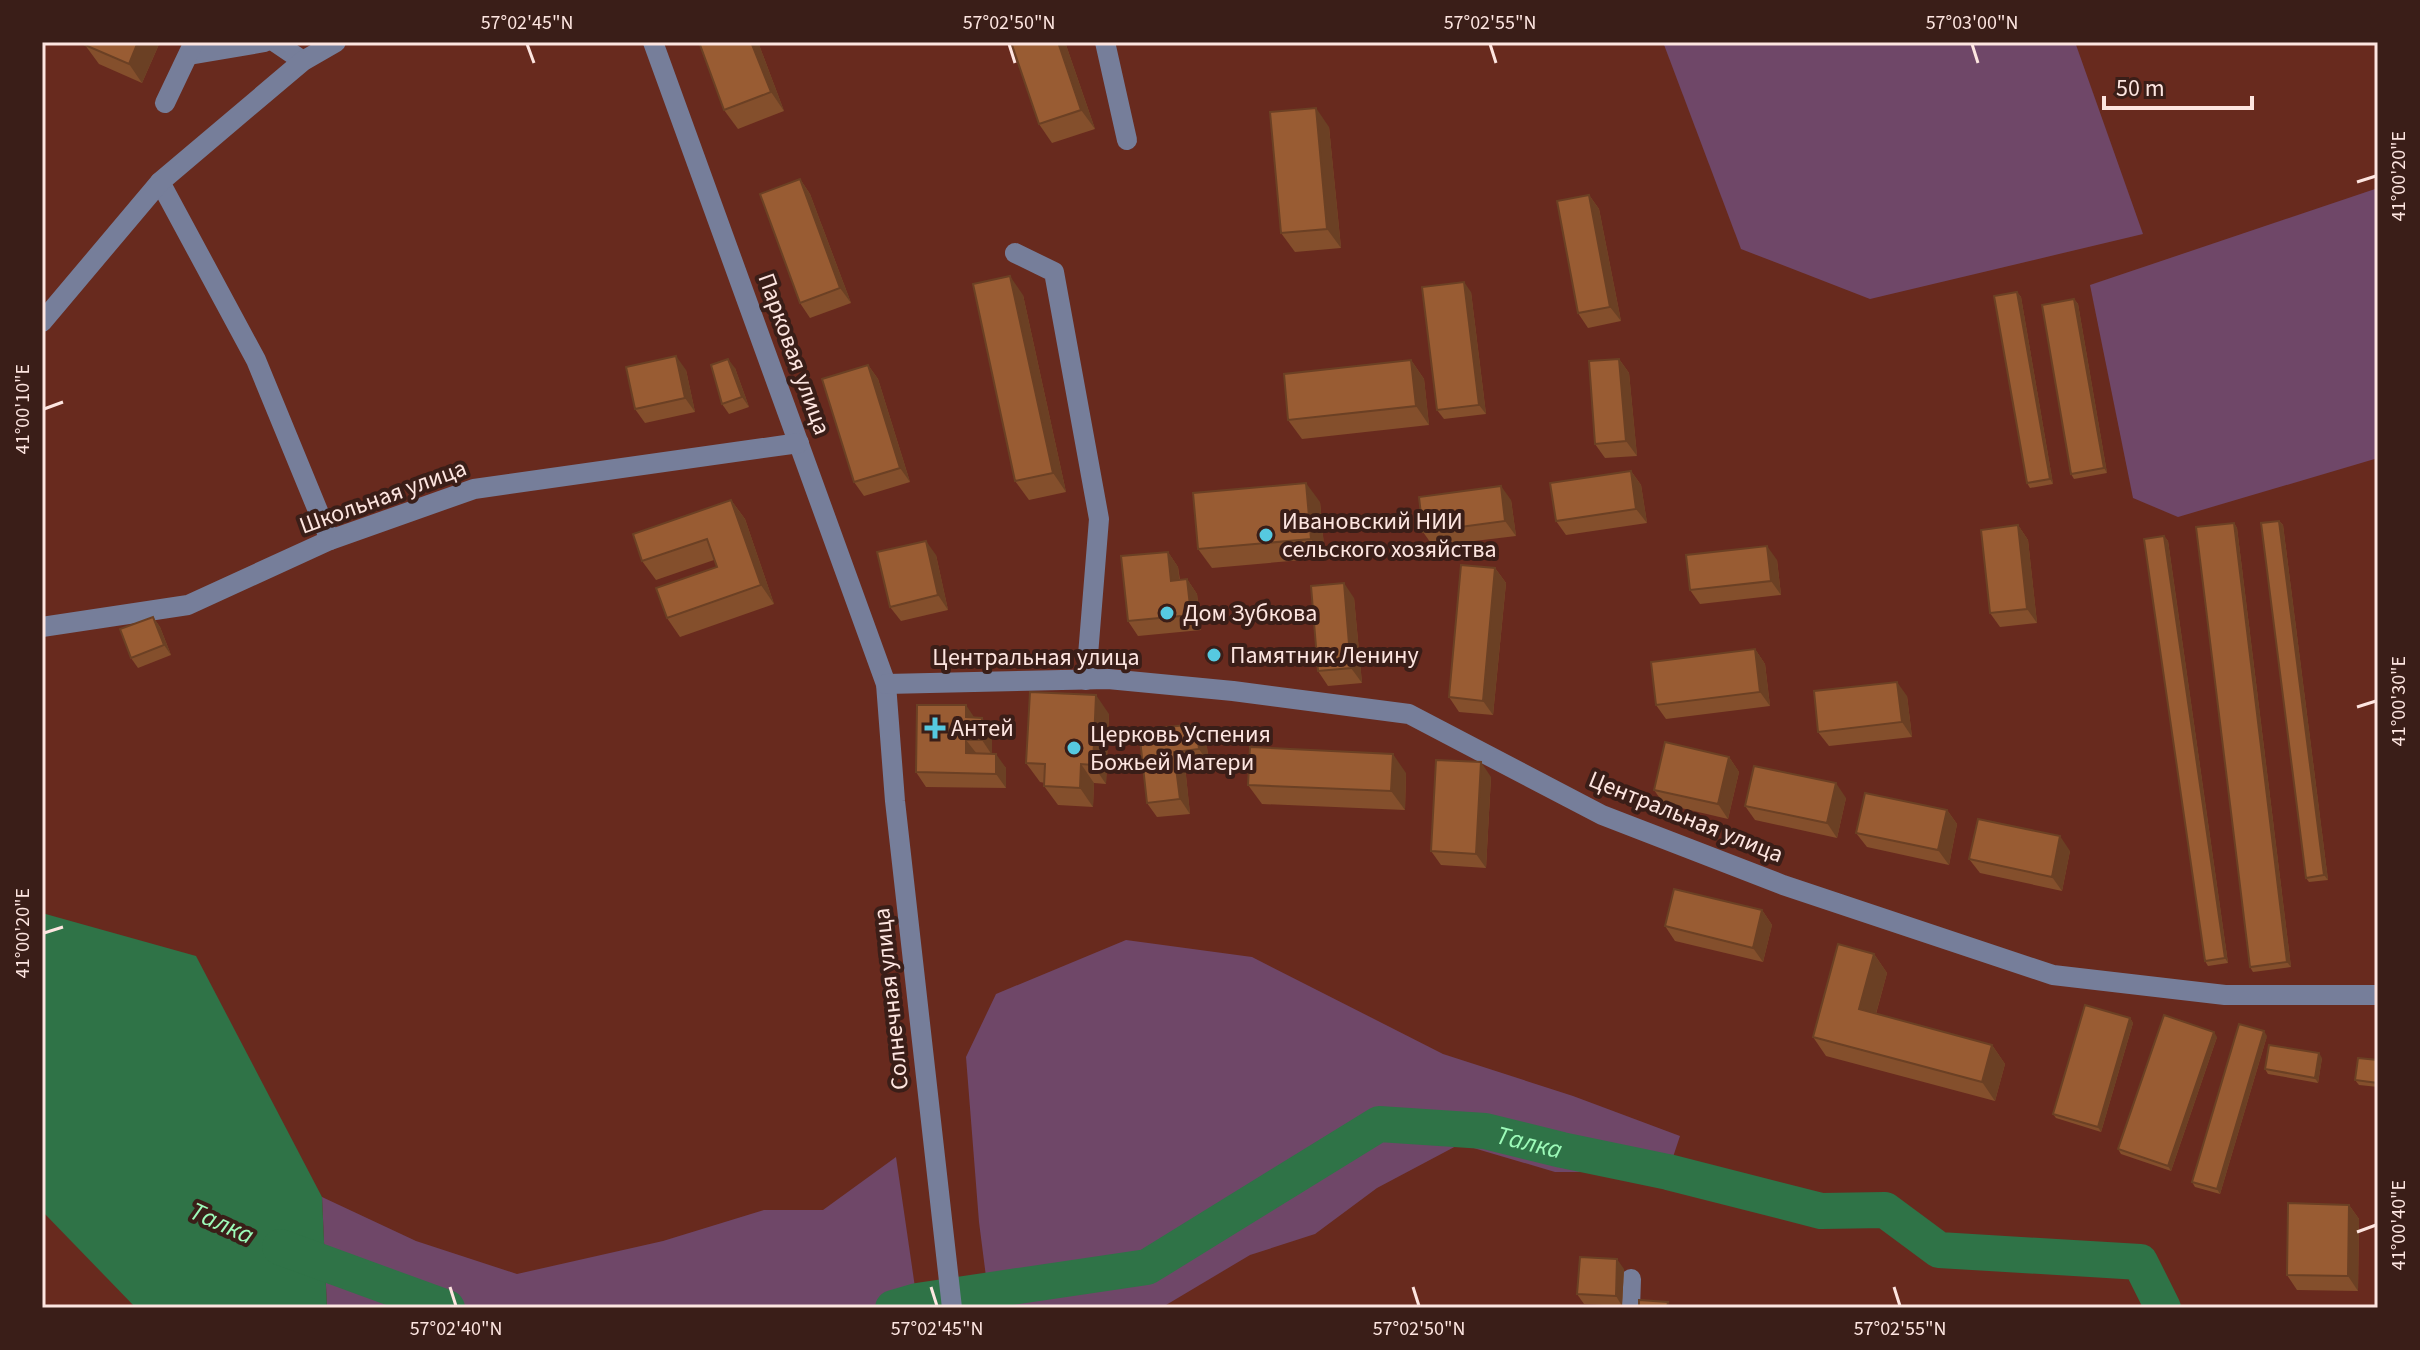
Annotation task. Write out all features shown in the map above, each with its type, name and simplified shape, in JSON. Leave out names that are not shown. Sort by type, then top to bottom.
[{"type":"street","points":[[165,103],[191,48],[265,42]]},
{"type":"street","points":[[275,42],[303,61]]},
{"type":"street","points":[[42,322],[160,182],[303,61],[336,42]]},
{"type":"street","name":"Парковая улица","points":[[653,42],[886,684]]},
{"type":"street","points":[[1105,42],[1127,140]]},
{"type":"street","points":[[160,182],[256,360],[330,540]]},
{"type":"street","points":[[1015,253],[1054,272],[1099,519],[1086,680]]},
{"type":"street","name":"Школьная улица","points":[[42,627],[188,605],[330,540],[474,489],[799,443]]},
{"type":"street","name":"Центральная улица","points":[[886,684],[1086,680],[1183,686],[1409,714],[1602,815],[1783,885],[2053,975],[2225,995],[2378,995]]},
{"type":"street","name":"Солнечная улица","points":[[886,684],[895,801],[952,1308]]},
{"type":"street","points":[[1630,1308],[1631,1279]]},
{"type":"shaded area","points":[[1663,42],[2075,42],[2143,234],[1870,299],[1741,249]]},
{"type":"shaded area","points":[[2378,188],[2378,458],[2178,517],[2133,498],[2090,285]]},
{"type":"shaded area","points":[[1126,940],[1252,957],[1443,1054],[1573,1096],[1680,1136],[1668,1172],[1555,1172],[1460,1144],[1377,1188],[1315,1234],[1250,1255],[1161,1308],[990,1308],[979,1222],[966,1057],[996,994]]},
{"type":"shaded area","points":[[896,1157],[918,1308],[327,1308],[322,1197],[416,1241],[517,1274],[663,1241],[764,1210],[823,1210]]},
{"type":"water","points":[[42,913],[196,956],[322,1197],[327,1308],[136,1308],[42,1211]]},
{"type":"building","points":[[87,42],[138,42],[129,64],[85,45]]},
{"type":"building","points":[[699,42],[751,42],[771,92],[724,110]]},
{"type":"building","points":[[1011,42],[1058,42],[1081,110],[1039,124]]},
{"type":"building","points":[[1316,108],[1327,229],[1281,233],[1270,112]]},
{"type":"building","points":[[800,179],[840,288],[800,303],[760,194]]},
{"type":"building","points":[[1589,195],[1610,307],[1578,313],[1557,201]]},
{"type":"building","points":[[1010,276],[1053,473],[1015,481],[973,284]]},
{"type":"building","points":[[1464,282],[1479,405],[1437,410],[1422,287]]},
{"type":"building","points":[[2017,292],[2050,479],[2027,483],[1994,296]]},
{"type":"building","points":[[2074,299],[2104,468],[2071,474],[2042,305]]},
{"type":"building","points":[[676,356],[685,398],[635,409],[626,367]]},
{"type":"building","points":[[728,359],[742,397],[722,404],[711,365]]},
{"type":"building","points":[[1619,359],[1626,441],[1595,444],[1589,361]]},
{"type":"building","points":[[1411,360],[1416,406],[1288,420],[1284,374]]},
{"type":"building","points":[[868,365],[900,468],[854,482],[822,379]]},
{"type":"building","points":[[1631,471],[1636,509],[1556,521],[1550,483]]},
{"type":"building","points":[[1306,483],[1311,539],[1198,549],[1193,493]]},
{"type":"building","points":[[1501,486],[1505,521],[1423,532],[1419,497]]},
{"type":"building","points":[[731,500],[761,585],[667,618],[656,588],[717,567],[707,539],[642,561],[633,534]]},
{"type":"building","points":[[2279,521],[2324,875],[2306,878],[2261,523]]},
{"type":"building","points":[[2234,523],[2287,962],[2250,967],[2196,527]]},
{"type":"building","points":[[2018,525],[2027,609],[1990,613],[1981,530]]},
{"type":"building","points":[[2164,536],[2225,958],[2205,961],[2144,539]]},
{"type":"building","points":[[926,541],[938,595],[890,607],[877,552]]},
{"type":"building","points":[[1767,546],[1771,581],[1690,590],[1686,555]]},
{"type":"building","name":"Дом Зубкова","points":[[1168,552],[1171,581],[1187,579],[1191,615],[1128,621],[1121,556]]},
{"type":"building","points":[[1461,565],[1495,568],[1483,701],[1449,697]]},
{"type":"building","points":[[1344,583],[1351,668],[1318,671],[1311,586]]},
{"type":"building","points":[[153,617],[164,645],[131,658],[120,629]]},
{"type":"building","points":[[1755,649],[1760,692],[1656,705],[1651,662]]},
{"type":"building","points":[[1897,682],[1902,722],[1818,732],[1814,691]]},
{"type":"building","name":"Церковь Успения Божьей Матери","points":[[1030,692],[1096,695],[1093,765],[1081,764],[1080,788],[1044,786],[1045,764],[1026,763]]},
{"type":"building","points":[[917,705],[966,705],[966,717],[982,718],[982,740],[966,740],[966,753],[996,754],[996,774],[916,772]]},
{"type":"building","points":[[1196,724],[1199,749],[1174,752],[1180,799],[1147,803],[1139,730]]},
{"type":"building","points":[[1665,742],[1729,757],[1718,804],[1654,790]]},
{"type":"building","points":[[1250,747],[1393,754],[1391,791],[1248,785]]},
{"type":"building","points":[[1436,760],[1481,762],[1476,854],[1431,851]]},
{"type":"building","points":[[1754,766],[1836,783],[1827,823],[1745,806]]},
{"type":"building","points":[[1865,793],[1947,810],[1938,850],[1856,833]]},
{"type":"building","points":[[1978,819],[2060,836],[2052,877],[1969,859]]},
{"type":"building","points":[[1674,889],[1762,910],[1753,948],[1665,926]]},
{"type":"building","points":[[1838,944],[1874,954],[1859,1009],[1992,1045],[1982,1082],[1813,1037]]},
{"type":"building","points":[[2085,1005],[2130,1018],[2098,1127],[2053,1114]]},
{"type":"building","points":[[2164,1015],[2214,1032],[2168,1166],[2118,1149]]},
{"type":"building","points":[[2239,1024],[2264,1031],[2217,1189],[2192,1182]]},
{"type":"building","points":[[2269,1045],[2319,1053],[2315,1078],[2265,1069]]},
{"type":"building","points":[[2358,1058],[2378,1060],[2378,1083],[2355,1080]]},
{"type":"building","points":[[2288,1203],[2349,1205],[2348,1276],[2287,1275]]},
{"type":"building","points":[[1580,1257],[1617,1259],[1616,1296],[1577,1294]]},
{"type":"building","points":[[1639,1300],[1668,1302],[1667,1308],[1639,1308]]},
{"type":"waterway","name":"Талка","points":[[893,1308],[917,1301],[1147,1267],[1379,1124],[1485,1131],[1668,1172],[1821,1211],[1885,1210],[1939,1250],[2140,1262],[2163,1308]]},
{"type":"waterway","name":"Талка","points":[[280,1247],[447,1308]]},
{"type":"place","name":"Ивановский НИИ сельского хозяйства","points":[[1266,535]]},
{"type":"place","name":"Дом Зубкова","points":[[1167,613]]},
{"type":"place","name":"Памятник Ленину","points":[[1214,655]]},
{"type":"place","name":"Антей","points":[[935,728]]},
{"type":"place","name":"Церковь Успения Божьей Матери","points":[[1074,748]]}]
